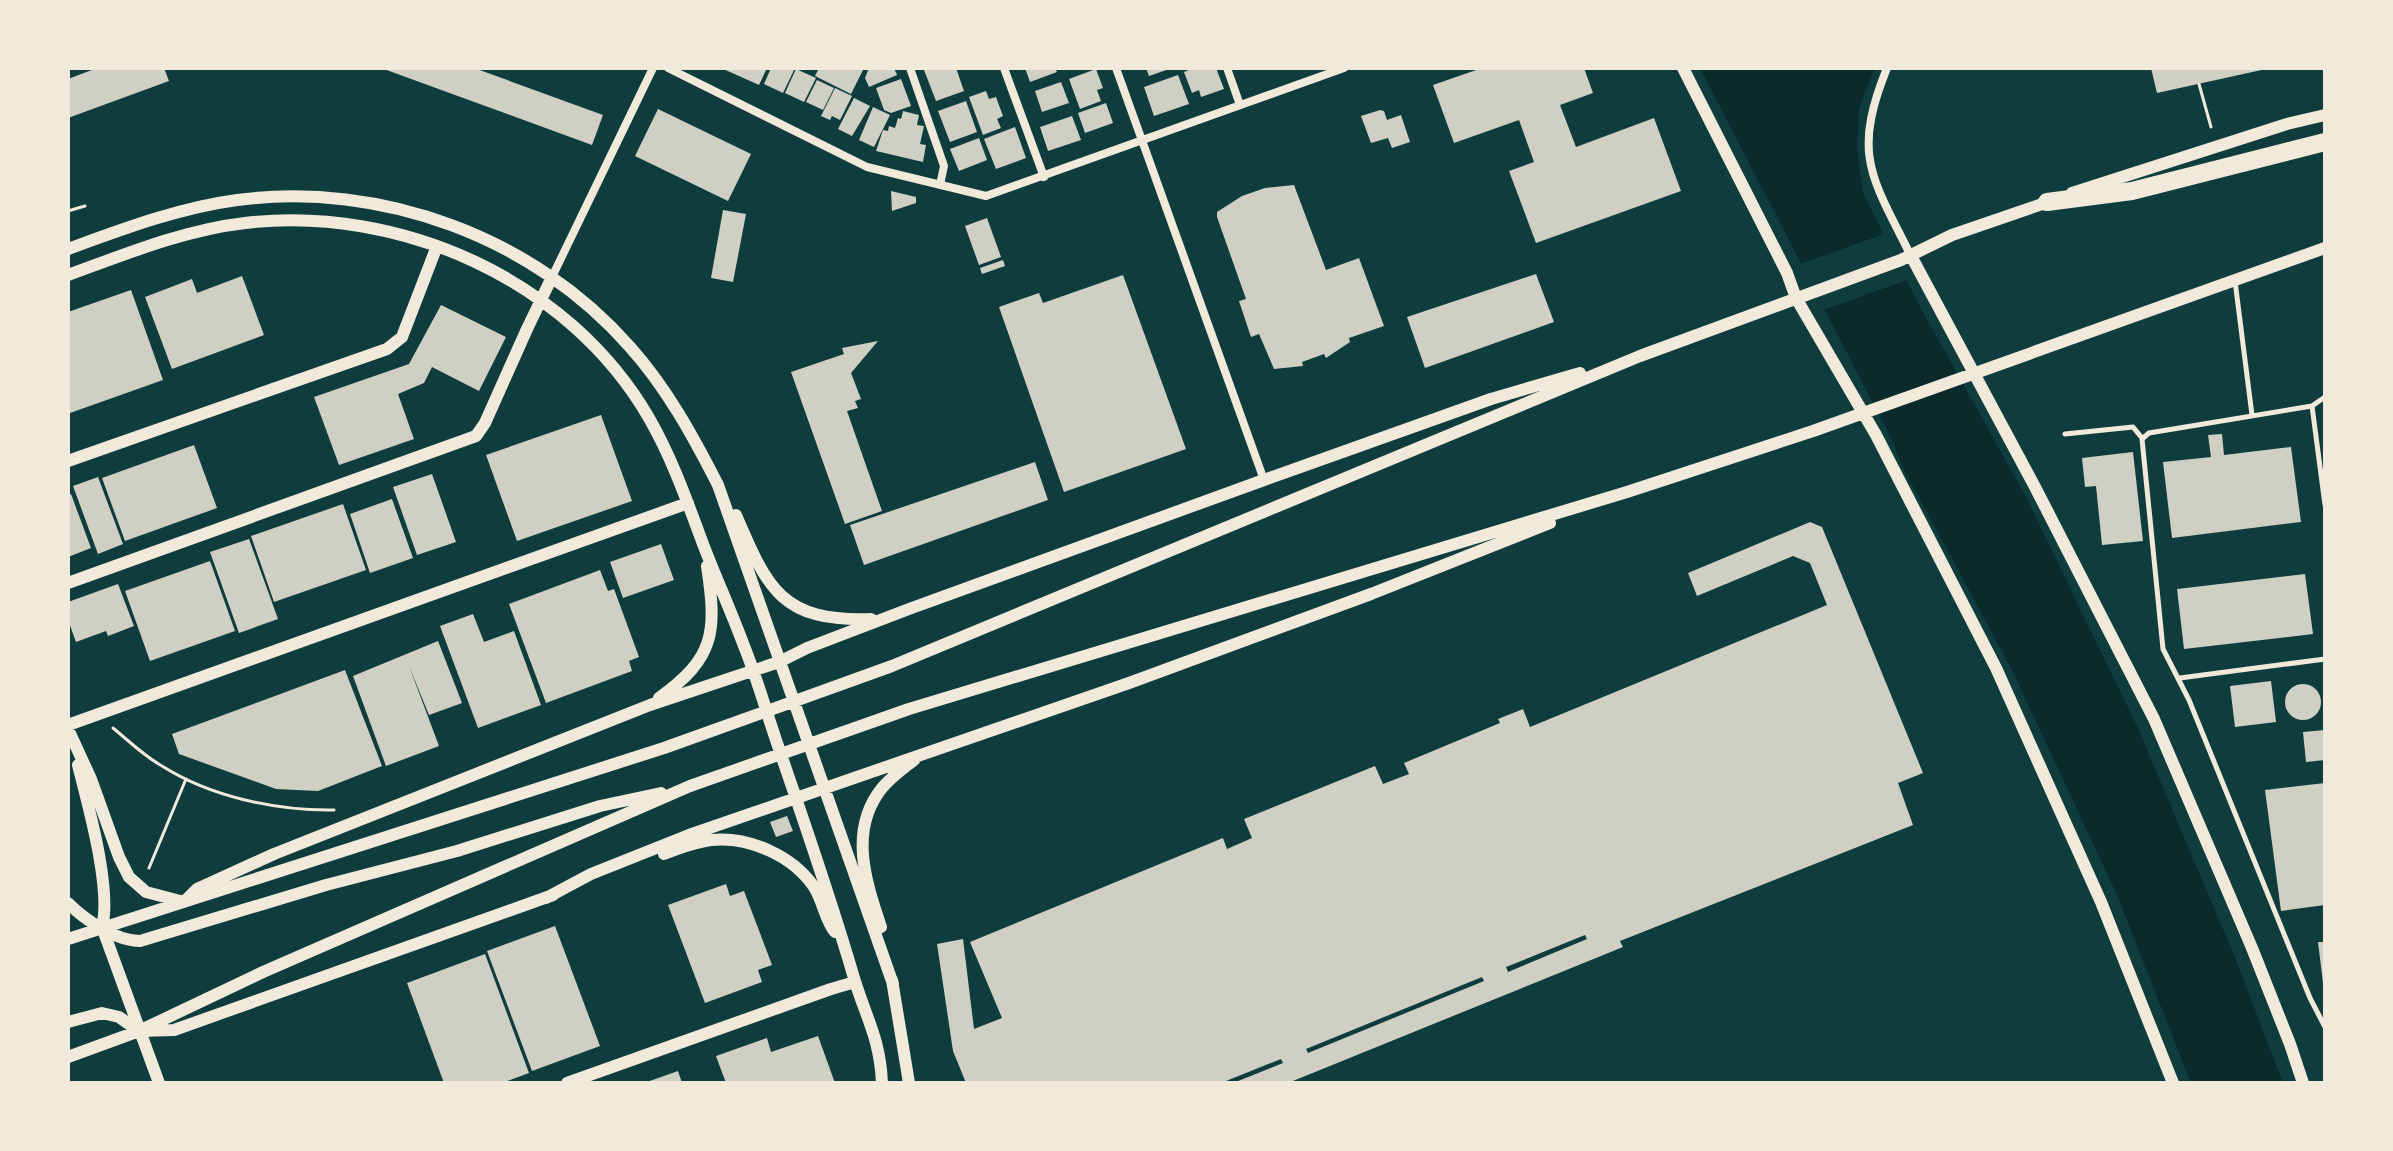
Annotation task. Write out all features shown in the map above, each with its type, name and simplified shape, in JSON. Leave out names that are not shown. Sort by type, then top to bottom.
[{"type":"highway","points":[[2047,202],[2132,191],[2325,142]]},
{"type":"street","points":[[68,583],[476,436],[485,423],[653,68]]},
{"type":"street","points":[[668,68],[867,167],[986,196],[1344,68]]},
{"type":"street","points":[[910,68],[944,166],[940,185]]},
{"type":"street","points":[[1004,68],[1044,177]]},
{"type":"street","points":[[1116,68],[1264,480]]},
{"type":"street","points":[[1227,68],[1240,105]]},
{"type":"street","points":[[1683,68],[1787,273],[1796,298],[1869,411],[1996,668],[2101,902],[2173,1083]]},
{"type":"street","points":[[1887,68],[1869,121],[1869,157],[1877,188],[1905,257],[2154,719],[2252,948],[2303,1083]]},
{"type":"street","points":[[68,939],[664,748],[892,666],[1640,356],[1905,257],[1952,235],[2119,176],[2325,115]]},
{"type":"street","points":[[68,249],[139,223],[193,208],[260,198],[323,197],[398,208],[443,221],[511,252],[552,277],[601,317],[640,359],[687,429],[735,514],[753,557],[769,581],[795,608],[844,620],[873,619],[909,609]]},
{"type":"street","points":[[68,275],[181,236],[245,223],[299,220],[348,224],[402,235],[483,265],[541,302],[595,347],[635,396],[660,437],[688,503],[753,671],[797,797],[855,982],[875,1033],[882,1083]]},
{"type":"street","points":[[68,461],[387,349],[402,337],[437,246]]},
{"type":"street","points":[[68,1057],[139,1031],[263,972],[690,786],[909,709],[1627,492],[1869,411],[2325,248]]},
{"type":"street","points":[[184,902],[197,889],[274,854],[650,705],[779,662],[909,609],[1491,399],[1640,356]]},
{"type":"street","points":[[718,485],[893,984]]},
{"type":"street","points":[[546,898],[591,874],[689,835],[1129,683],[1371,594],[1627,492]]},
{"type":"street","points":[[69,730],[688,503]]},
{"type":"street","points":[[650,705],[696,667],[706,652],[712,606],[703,545]]},
{"type":"street","points":[[69,730],[129,877],[146,892],[184,902]]},
{"type":"street","points":[[69,730],[103,881],[105,913],[102,927],[159,1083]]},
{"type":"street","points":[[909,1083],[887,944],[864,876],[864,831],[872,804],[882,789],[924,752]]},
{"type":"street","points":[[68,903],[102,927],[140,941],[326,885],[457,851],[600,806],[690,786]]},
{"type":"street","points":[[68,1022],[102,1013],[119,1017],[139,1031],[174,1030],[690,845],[712,840],[732,840],[762,848],[802,873],[820,899],[831,928],[843,940]]},
{"type":"street","points":[[567,1083],[855,982]]},
{"type":"lane","points":[[2235,279],[2252,415]]},
{"type":"lane","points":[[2142,439],[2149,433],[2312,406],[2325,397]]},
{"type":"lane","points":[[2312,406],[2325,505]]},
{"type":"lane","points":[[2065,434],[2133,427],[2142,439],[2163,649],[2180,678],[2310,998],[2325,1027]]},
{"type":"lane","points":[[2180,678],[2325,659]]},
{"type":"path","points":[[2199,84],[2211,127]]},
{"type":"path","points":[[68,211],[85,206]]},
{"type":"path","points":[[113,728],[162,767],[226,795],[273,806],[334,810]]},
{"type":"path","points":[[149,868],[187,778]]},
{"type":"water","points":[[1700,68],[1875,68],[1859,108],[1857,150],[1863,193],[1920,307],[2026,497],[2137,726],[2236,960],[2283,1083],[2191,1083],[2117,895],[2012,670],[1902,466],[1891,438]]},
{"type":"pier","points":[[1887,233],[1910,279],[1823,310],[1800,264]]},
{"type":"building","points":[[97,68],[164,68],[169,81],[68,118],[68,79]]},
{"type":"building","points":[[381,68],[474,68],[603,115],[592,145]]},
{"type":"building","points":[[721,68],[767,68],[759,85]]},
{"type":"building","points":[[771,68],[795,68],[783,93],[764,84]]},
{"type":"building","points":[[819,68],[864,68],[851,94],[815,76]]},
{"type":"building","points":[[869,68],[894,68],[897,75],[869,87],[865,78]]},
{"type":"building","points":[[956,68],[964,91],[936,101],[924,70]]},
{"type":"building","points":[[1025,68],[1055,68],[1057,72],[1030,82]]},
{"type":"building","points":[[1146,68],[1172,68],[1149,76]]},
{"type":"building","points":[[1194,68],[1216,68],[1224,89],[1201,97],[1199,90],[1192,93],[1184,72]]},
{"type":"building","points":[[1482,68],[1584,68],[1593,93],[1560,105],[1576,147],[1654,118],[1681,191],[1536,243],[1509,171],[1534,162],[1519,120],[1454,143],[1433,85]]},
{"type":"building","points":[[2151,68],[2266,68],[2266,69],[2157,93]]},
{"type":"building","points":[[796,69],[816,78],[804,102],[785,93]]},
{"type":"building","points":[[1096,69],[1103,88],[1097,90],[1101,101],[1080,109],[1069,79]]},
{"type":"building","points":[[1178,75],[1189,104],[1154,116],[1144,87]]},
{"type":"building","points":[[901,79],[911,106],[891,113],[884,110],[876,88]]},
{"type":"building","points":[[817,80],[834,88],[823,110],[806,102]]},
{"type":"building","points":[[1061,82],[1069,103],[1042,112],[1035,91]]},
{"type":"building","points":[[835,88],[852,96],[840,120],[832,116],[830,120],[821,116]]},
{"type":"building","points":[[986,91],[989,99],[996,97],[1003,116],[997,119],[1001,128],[983,135],[969,97]]},
{"type":"building","points":[[854,98],[870,106],[852,136],[838,129]]},
{"type":"building","points":[[966,101],[977,132],[950,142],[938,111]]},
{"type":"building","points":[[1106,103],[1113,123],[1085,133],[1078,113]]},
{"type":"building","points":[[873,107],[890,115],[874,147],[859,140]]},
{"type":"building","points":[[658,109],[751,154],[728,201],[635,156]]},
{"type":"building","points":[[903,111],[919,115],[917,125],[924,126],[920,144],[926,145],[923,162],[876,151],[883,130],[888,131],[889,126],[895,128]]},
{"type":"building","points":[[1384,111],[1387,120],[1401,115],[1410,142],[1392,148],[1388,138],[1371,143],[1361,116]]},
{"type":"building","points":[[1072,116],[1081,140],[1048,151],[1040,127]]},
{"type":"building","points":[[1015,127],[1026,158],[996,169],[984,139]]},
{"type":"building","points":[[979,138],[987,160],[959,171],[950,149]]},
{"type":"building","points":[[1294,185],[1326,270],[1359,258],[1384,326],[1349,338],[1350,342],[1326,358],[1324,354],[1302,362],[1303,366],[1274,369],[1259,334],[1251,337],[1239,301],[1246,299],[1217,212],[1242,196],[1265,188]]},
{"type":"building","points":[[891,191],[916,197],[916,203],[892,211]]},
{"type":"building","points":[[723,210],[746,214],[733,282],[711,278]]},
{"type":"building","points":[[987,218],[1001,257],[979,265],[965,226]]},
{"type":"building","points":[[1003,260],[1005,266],[982,274],[980,268]]},
{"type":"building","points":[[1536,274],[1554,322],[1425,368],[1407,317]]},
{"type":"building","points":[[1123,275],[1186,449],[1064,492],[999,307],[1039,293],[1043,303]]},
{"type":"building","points":[[242,276],[264,335],[172,369],[145,297],[192,279],[197,293]]},
{"type":"building","points":[[131,290],[163,380],[70,413],[68,312]]},
{"type":"building","points":[[441,305],[506,337],[479,391],[432,367],[424,383],[398,394],[414,439],[339,465],[314,397],[409,364]]},
{"type":"building","points":[[878,341],[851,373],[861,399],[855,401],[858,408],[847,411],[882,511],[845,524],[791,372],[844,354],[842,348]]},
{"type":"building","points":[[601,415],[632,501],[517,541],[486,455]]},
{"type":"building","points":[[2222,434],[2224,455],[2291,447],[2301,522],[2172,538],[2163,462],[2211,457],[2208,435]]},
{"type":"building","points":[[194,445],[217,508],[125,541],[102,478]]},
{"type":"building","points":[[2133,452],[2143,541],[2102,545],[2096,486],[2085,487],[2082,458]]},
{"type":"building","points":[[1035,462],[1048,500],[864,565],[850,525]]},
{"type":"building","points":[[432,474],[456,542],[417,555],[393,487]]},
{"type":"building","points":[[98,477],[123,544],[98,554],[73,486]]},
{"type":"building","points":[[71,494],[91,548],[68,557],[68,495]]},
{"type":"building","points":[[392,499],[413,558],[370,573],[350,514]]},
{"type":"building","points":[[343,504],[366,570],[274,602],[251,536]]},
{"type":"building","points":[[1810,522],[1822,527],[1923,773],[1898,783],[1913,825],[1620,941],[1623,947],[1288,1083],[1233,1083],[1283,1063],[1281,1059],[1221,1083],[966,1083],[953,1051],[937,944],[963,939],[974,1029],[1002,1018],[970,942],[1223,838],[1227,849],[1252,838],[1244,819],[1375,766],[1383,784],[1409,774],[1404,763],[1500,723],[1498,719],[1523,709],[1530,727],[1827,605],[1810,563],[1793,556],[1697,596],[1688,573]],"holes":[[[1585,935],[1587,939],[1508,972],[1506,967]],[[1482,977],[1484,981],[1308,1053],[1306,1049]]]},
{"type":"building","points":[[249,539],[278,619],[239,633],[210,552]]},
{"type":"building","points":[[661,544],[674,580],[623,598],[610,562]]},
{"type":"building","points":[[210,561],[235,631],[150,661],[125,591]]},
{"type":"building","points":[[600,570],[608,591],[614,589],[639,657],[629,661],[632,671],[546,703],[509,604]]},
{"type":"building","points":[[2305,574],[2313,634],[2184,649],[2177,589]]},
{"type":"building","points":[[118,584],[134,626],[108,636],[106,631],[76,642],[68,620],[68,602]]},
{"type":"building","points":[[473,614],[484,642],[514,631],[541,705],[478,728],[440,626]]},
{"type":"building","points":[[438,641],[462,703],[429,715],[409,666],[439,746],[386,766],[353,676]]},
{"type":"building","points":[[345,670],[382,766],[318,791],[276,789],[179,754],[172,734]]},
{"type":"building","points":[[2271,681],[2276,722],[2235,727],[2230,686]]},
{"type":"building","points":[[2303,684],[2316,689],[2321,702],[2316,715],[2303,720],[2290,715],[2285,702],[2290,689]]},
{"type":"building","points":[[2325,730],[2325,760],[2306,762],[2303,732]]},
{"type":"building","points":[[2325,783],[2325,905],[2281,911],[2265,790]]},
{"type":"building","points":[[787,816],[793,831],[776,837],[770,822]]},
{"type":"building","points":[[726,884],[730,896],[744,891],[772,965],[758,970],[762,982],[705,1003],[668,905]]},
{"type":"building","points":[[555,926],[600,1046],[532,1071],[487,951]]},
{"type":"building","points":[[2318,942],[2325,942],[2325,983],[2323,983]]},
{"type":"building","points":[[485,954],[529,1073],[502,1083],[444,1083],[407,983]]},
{"type":"building","points":[[818,1036],[835,1083],[726,1083],[716,1056],[767,1038],[771,1052]]},
{"type":"building","points":[[678,1071],[682,1083],[644,1083]]}]
